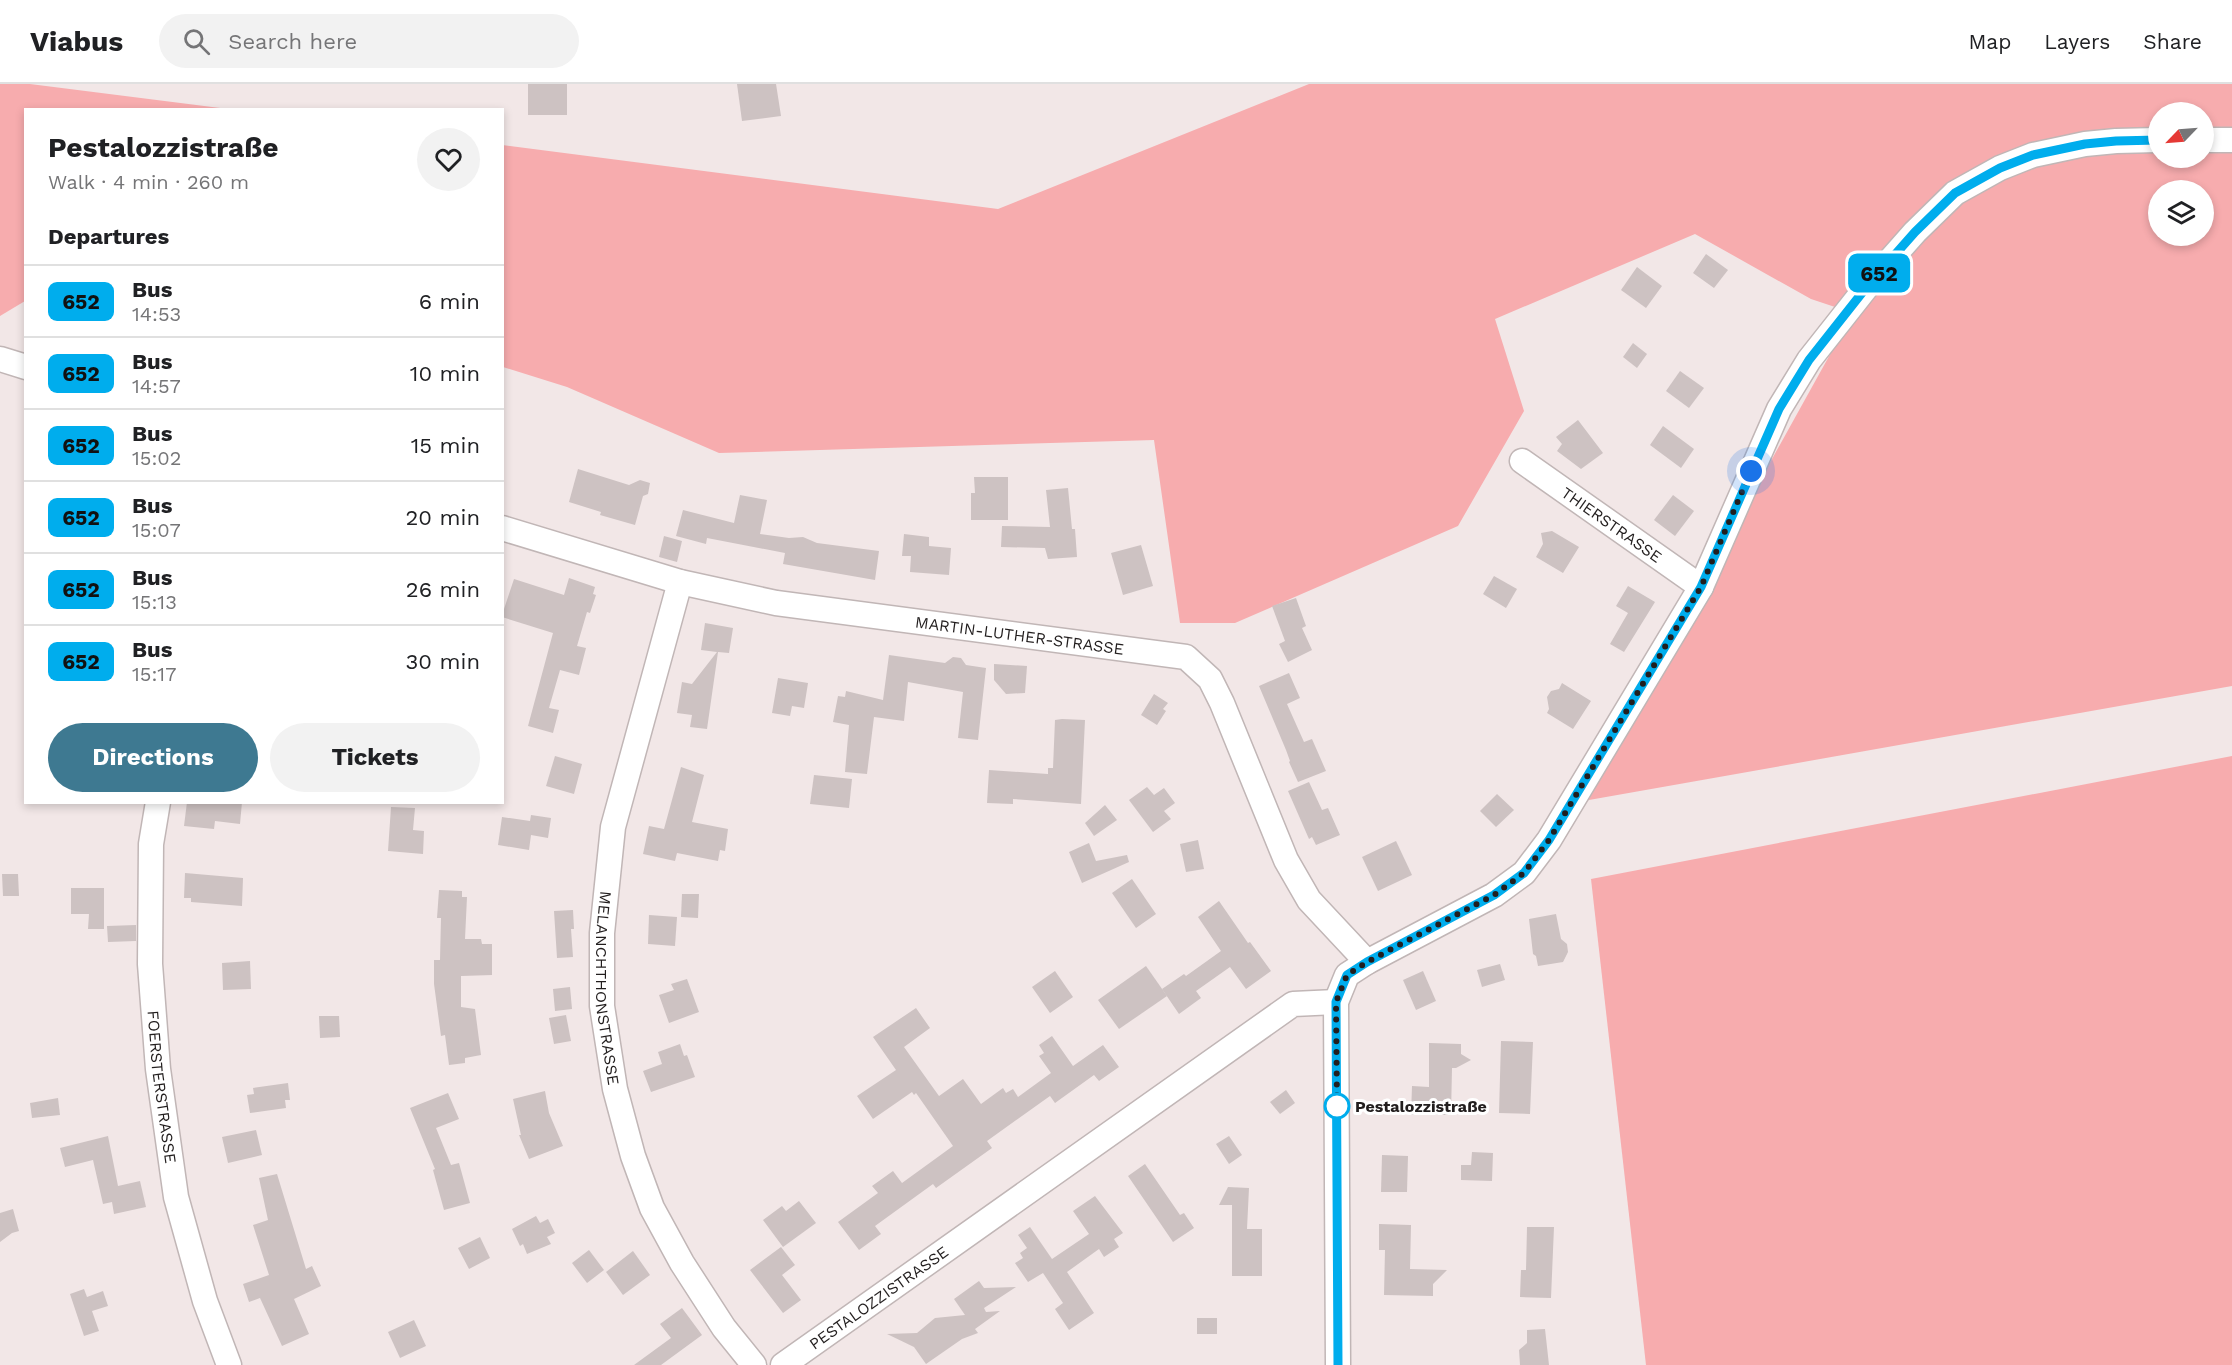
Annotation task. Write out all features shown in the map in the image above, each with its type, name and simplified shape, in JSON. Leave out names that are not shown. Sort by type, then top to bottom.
[{"type":"street","points":[[1338,1365],[1336,1002],[1347,975],[1367,962],[1494,895],[1524,873],[1549,840],[1701,587],[1779,409],[1816,351],[1869,284],[1915,232],[1955,193],[2000,168],[2033,155],[2085,144],[2148,140]]},
{"type":"street","points":[[2214,140],[2232,140]]},
{"type":"street","points":[[0,359],[24,366]]},
{"type":"street","name":"THIERSTRASSE","points":[[1522,461],[1701,587]]},
{"type":"street","name":"MARTIN-LUTHER-STRASSE","points":[[504,529],[680,582],[776,603],[1186,657],[1210,679],[1286,860],[1309,900],[1367,962]]},
{"type":"street","name":"MELANCHTHONSTRASSE","points":[[680,582],[613,827],[602,933],[602,1006],[615,1089],[633,1156],[652,1208],[682,1263],[724,1328],[754,1365]]},
{"type":"street","name":"FOERSTERSTRASSE","points":[[158,804],[151,844],[150,952],[158,1069],[176,1197],[205,1301],[229,1365]]},
{"type":"street","name":"PESTALOZZISTRASSE","points":[[783,1365],[1293,1004],[1336,1002]]},
{"type":"shaded area","points":[[0,84],[30,84],[220,108],[24,108],[24,302],[0,316]]},
{"type":"shaded area","points":[[1309,84],[2232,84],[2232,686],[1572,803],[1701,587],[1853,313],[1811,299],[1695,234],[1495,319],[1524,411],[1458,526],[1235,623],[1180,623],[1154,440],[719,453],[567,387],[504,367],[504,145],[998,209]]},
{"type":"shaded area","points":[[2232,756],[2232,1365],[1646,1365],[1591,879]]},
{"type":"building","points":[[528,84],[567,84],[567,115],[528,115]]},
{"type":"building","points":[[737,84],[776,84],[781,116],[742,121]]},
{"type":"building","points":[[1706,254],[1728,270],[1714,288],[1693,273]]},
{"type":"building","points":[[1637,267],[1662,286],[1646,308],[1621,290]]},
{"type":"building","points":[[1633,343],[1647,354],[1637,368],[1623,357]]},
{"type":"building","points":[[1680,371],[1704,388],[1689,408],[1666,391]]},
{"type":"building","points":[[1578,420],[1603,453],[1581,469],[1557,451],[1562,444],[1556,437]]},
{"type":"building","points":[[1663,426],[1694,449],[1681,468],[1650,445]]},
{"type":"building","points":[[578,469],[629,485],[640,480],[650,483],[648,494],[643,496],[635,525],[600,515],[601,512],[569,502]]},
{"type":"building","points":[[974,477],[1008,477],[1008,520],[971,520],[971,493],[975,493]]},
{"type":"building","points":[[1068,488],[1077,557],[1048,559],[1045,548],[1001,547],[1002,526],[1050,527],[1046,490]]},
{"type":"building","points":[[740,495],[767,500],[760,534],[789,538],[803,537],[817,543],[879,551],[875,580],[783,564],[785,553],[707,538],[706,544],[676,536],[683,510],[734,523]]},
{"type":"building","points":[[1673,495],[1694,511],[1675,536],[1654,520]]},
{"type":"building","points":[[1552,531],[1579,547],[1563,573],[1536,557],[1543,544],[1541,533]]},
{"type":"building","points":[[904,534],[929,537],[929,546],[951,548],[949,575],[910,572],[911,556],[902,556]]},
{"type":"building","points":[[664,536],[682,541],[677,562],[659,557]]},
{"type":"building","points":[[1141,545],[1153,586],[1123,595],[1111,553]]},
{"type":"building","points":[[1494,576],[1517,589],[1506,608],[1483,594]]},
{"type":"building","points":[[569,578],[595,587],[593,594],[596,595],[590,613],[587,612],[577,646],[586,648],[579,675],[560,670],[549,708],[559,710],[553,733],[528,726],[553,633],[504,618],[504,609],[514,579],[564,595]]},
{"type":"building","points":[[1628,586],[1655,602],[1624,652],[1610,644],[1628,613],[1616,606]]},
{"type":"building","points":[[1296,598],[1306,626],[1302,628],[1312,650],[1288,662],[1279,644],[1285,641],[1272,606]]},
{"type":"building","points":[[705,623],[733,628],[729,653],[718,652],[707,729],[690,727],[692,715],[677,713],[682,682],[692,684],[717,652],[701,650]]},
{"type":"building","points":[[889,655],[945,663],[953,657],[961,658],[966,665],[986,668],[978,740],[958,738],[963,692],[908,682],[904,721],[874,717],[867,774],[845,772],[849,725],[833,722],[838,696],[845,697],[846,691],[883,700]]},
{"type":"building","points":[[994,664],[1027,666],[1025,693],[1006,694],[994,680]]},
{"type":"building","points":[[1289,673],[1300,698],[1287,704],[1304,742],[1312,739],[1326,771],[1298,782],[1259,686]]},
{"type":"building","points":[[778,678],[808,683],[804,708],[792,706],[790,716],[772,713]]},
{"type":"building","points":[[1562,683],[1591,701],[1573,729],[1547,713],[1549,709],[1547,697],[1551,691],[1559,689]]},
{"type":"building","points":[[1154,694],[1168,703],[1157,725],[1141,715]]},
{"type":"building","points":[[1055,720],[1085,720],[1081,804],[1013,799],[1013,804],[987,803],[989,770],[1048,774],[1048,768],[1053,768]]},
{"type":"building","points":[[555,756],[582,764],[574,794],[546,786]]},
{"type":"building","points":[[681,767],[704,775],[692,822],[728,829],[725,851],[720,850],[718,861],[677,853],[675,861],[643,854],[649,826],[664,829]]},
{"type":"building","points":[[814,775],[852,779],[849,808],[810,804]]},
{"type":"building","points":[[1309,782],[1322,810],[1328,808],[1340,835],[1316,845],[1312,837],[1309,839],[1288,791]]},
{"type":"building","points":[[1147,787],[1154,795],[1164,788],[1175,803],[1164,811],[1171,819],[1153,832],[1129,800]]},
{"type":"building","points":[[1497,794],[1514,810],[1496,827],[1480,811]]},
{"type":"building","points":[[187,804],[242,804],[240,824],[215,821],[214,829],[184,826]]},
{"type":"building","points":[[1105,805],[1117,820],[1094,836],[1085,823]]},
{"type":"building","points":[[391,807],[415,808],[413,830],[424,831],[423,854],[388,851]]},
{"type":"building","points":[[531,815],[551,818],[548,838],[531,835],[529,850],[498,845],[502,817],[530,821]]},
{"type":"building","points":[[1198,840],[1204,869],[1186,872],[1180,844]]},
{"type":"building","points":[[1396,841],[1412,875],[1378,891],[1362,857]]},
{"type":"building","points":[[1089,843],[1096,861],[1127,855],[1129,862],[1082,883],[1069,852]]},
{"type":"building","points":[[185,873],[243,878],[242,906],[191,902],[191,898],[184,898]]},
{"type":"building","points":[[2,874],[18,874],[19,896],[3,896]]},
{"type":"building","points":[[1132,879],[1156,914],[1136,928],[1112,893]]},
{"type":"building","points":[[71,888],[104,888],[104,929],[88,929],[89,914],[71,914]]},
{"type":"building","points":[[439,890],[462,891],[462,897],[467,897],[465,939],[481,939],[482,944],[492,944],[492,975],[461,976],[461,1007],[475,1009],[481,1055],[465,1058],[465,1063],[449,1065],[445,1035],[441,1036],[434,984],[434,960],[440,960],[441,918],[437,918]]},
{"type":"building","points":[[682,894],[699,894],[698,918],[681,917]]},
{"type":"building","points":[[1219,901],[1271,971],[1246,989],[1230,967],[1196,991],[1201,998],[1179,1014],[1162,989],[1184,974],[1186,976],[1221,951],[1198,917]]},
{"type":"building","points":[[573,910],[574,929],[571,929],[573,957],[557,958],[554,911]]},
{"type":"building","points":[[1556,914],[1561,939],[1567,944],[1568,952],[1563,962],[1538,966],[1536,956],[1533,954],[1529,919]]},
{"type":"building","points":[[649,915],[677,917],[675,946],[648,944]]},
{"type":"building","points":[[136,925],[136,941],[108,942],[107,926]]},
{"type":"building","points":[[250,961],[251,989],[223,990],[222,963]]},
{"type":"building","points":[[1500,964],[1505,980],[1482,987],[1477,970]]},
{"type":"building","points":[[1146,966],[1167,996],[1119,1029],[1098,1000]]},
{"type":"building","points":[[1055,971],[1073,997],[1050,1013],[1032,987]]},
{"type":"building","points":[[1423,971],[1436,1001],[1416,1010],[1403,980]]},
{"type":"building","points":[[687,979],[699,1012],[669,1023],[659,995],[674,990],[671,984]]},
{"type":"building","points":[[570,987],[572,1009],[555,1011],[553,989]]},
{"type":"building","points":[[916,1008],[930,1028],[904,1047],[939,1096],[963,1079],[981,1104],[1003,1088],[1006,1093],[1013,1089],[1018,1097],[1051,1073],[1039,1056],[1044,1053],[1039,1045],[1052,1036],[1073,1066],[1103,1045],[1119,1067],[1099,1081],[1094,1075],[1055,1103],[1050,1096],[987,1141],[992,1148],[936,1188],[933,1184],[875,1226],[881,1234],[859,1250],[838,1222],[878,1193],[872,1186],[893,1171],[902,1183],[953,1146],[916,1093],[914,1095],[912,1092],[873,1119],[857,1096],[896,1070],[873,1037]]},
{"type":"building","points":[[566,1015],[571,1041],[554,1044],[549,1018]]},
{"type":"building","points":[[319,1016],[339,1016],[340,1037],[320,1038]]},
{"type":"building","points":[[1501,1041],[1533,1042],[1530,1114],[1499,1113]]},
{"type":"building","points":[[1429,1043],[1461,1044],[1461,1054],[1471,1060],[1452,1068],[1451,1115],[1411,1115],[1412,1086],[1429,1087]]},
{"type":"building","points":[[680,1044],[684,1056],[687,1055],[695,1077],[651,1092],[643,1071],[662,1064],[658,1052]]},
{"type":"building","points":[[288,1083],[290,1100],[285,1100],[286,1108],[250,1113],[247,1095],[254,1094],[253,1088]]},
{"type":"building","points":[[1286,1090],[1295,1103],[1280,1114],[1270,1102]]},
{"type":"building","points":[[545,1091],[549,1113],[563,1146],[529,1159],[519,1135],[521,1135],[513,1099]]},
{"type":"building","points":[[448,1093],[459,1119],[436,1128],[451,1165],[459,1163],[470,1203],[444,1210],[433,1170],[435,1169],[410,1108]]},
{"type":"building","points":[[58,1098],[60,1115],[32,1118],[30,1103]]},
{"type":"building","points":[[256,1130],[262,1155],[228,1163],[222,1137]]},
{"type":"building","points":[[108,1136],[118,1186],[140,1181],[146,1207],[114,1214],[112,1202],[103,1204],[93,1160],[65,1167],[60,1148]]},
{"type":"building","points":[[1229,1136],[1242,1155],[1229,1164],[1216,1144]]},
{"type":"building","points":[[1472,1152],[1493,1153],[1492,1181],[1461,1180],[1461,1165],[1471,1165]]},
{"type":"building","points":[[1382,1155],[1408,1156],[1407,1192],[1381,1192]]},
{"type":"building","points":[[1145,1164],[1180,1215],[1184,1213],[1194,1228],[1173,1242],[1128,1176]]},
{"type":"building","points":[[277,1174],[306,1269],[312,1266],[321,1286],[294,1299],[309,1334],[282,1346],[260,1298],[249,1302],[243,1284],[269,1275],[253,1225],[268,1220],[259,1178]]},
{"type":"building","points":[[1228,1187],[1249,1188],[1247,1229],[1262,1229],[1262,1276],[1232,1276],[1232,1205],[1219,1205]]},
{"type":"building","points":[[1095,1196],[1123,1233],[1114,1239],[1119,1247],[1104,1257],[1099,1249],[1067,1272],[1094,1313],[1069,1330],[1055,1309],[1063,1303],[1043,1273],[1028,1282],[1015,1263],[1023,1258],[1020,1253],[1027,1248],[1018,1235],[1030,1227],[1052,1259],[1089,1234],[1073,1211]]},
{"type":"building","points":[[799,1201],[816,1223],[783,1247],[763,1220],[782,1206],[786,1211]]},
{"type":"building","points":[[13,1209],[19,1231],[0,1242],[0,1213]]},
{"type":"building","points":[[536,1216],[540,1223],[548,1219],[555,1233],[547,1237],[551,1244],[527,1254],[523,1244],[520,1246],[512,1229]]},
{"type":"building","points":[[1379,1224],[1411,1225],[1410,1269],[1447,1270],[1433,1284],[1433,1296],[1384,1295],[1385,1250],[1379,1250]]},
{"type":"building","points":[[1527,1227],[1554,1227],[1551,1298],[1520,1297],[1521,1270],[1526,1270]]},
{"type":"building","points":[[480,1237],[490,1258],[469,1269],[458,1248]]},
{"type":"building","points":[[781,1247],[795,1265],[782,1275],[801,1300],[783,1313],[750,1270]]},
{"type":"building","points":[[589,1250],[604,1270],[587,1283],[572,1263]]},
{"type":"building","points":[[633,1251],[650,1275],[623,1295],[606,1272]]},
{"type":"building","points":[[979,1281],[984,1288],[1016,1287],[984,1308],[986,1312],[1000,1311],[975,1329],[978,1333],[962,1339],[926,1364],[914,1347],[887,1334],[917,1333],[935,1318],[965,1315],[954,1299]]},
{"type":"building","points":[[84,1289],[87,1297],[103,1291],[108,1306],[92,1311],[99,1331],[84,1336],[70,1294]]},
{"type":"building","points":[[682,1308],[702,1335],[661,1365],[634,1365],[671,1338],[660,1324]]},
{"type":"building","points":[[1197,1318],[1217,1318],[1217,1334],[1197,1334]]},
{"type":"building","points":[[414,1320],[426,1346],[400,1358],[388,1332]]},
{"type":"building","points":[[1545,1329],[1549,1365],[1520,1365],[1519,1350],[1527,1343],[1527,1330]]},
{"type":"bus line","name":"652","points":[[1338,1365],[1336,1002],[1347,975],[1367,962],[1494,895],[1524,873],[1549,840],[1701,587],[1779,409],[1809,360],[1843,315],[1915,232],[1955,193],[2000,168],[2033,155],[2085,144],[2148,140]]},
{"type":"place","name":"Pestalozzistraße","points":[[1337,1106]]},
{"type":"route","points":[[1337,1106],[1336,1002],[1347,975],[1367,962],[1494,895],[1524,873],[1549,840],[1701,587],[1751,471]]}]
